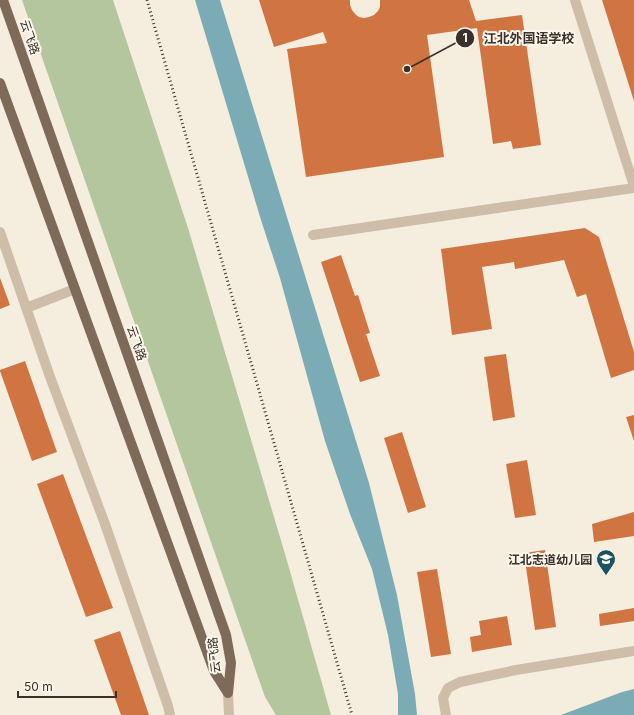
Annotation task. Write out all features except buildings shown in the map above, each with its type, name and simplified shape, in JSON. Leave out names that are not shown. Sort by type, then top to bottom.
[{"type":"main road","name":"云飞路","points":[[3,0],[226,635],[231,663],[228,693]]},
{"type":"main road","name":"云飞路","points":[[0,83],[214,671],[228,693]]},
{"type":"street","points":[[313,235],[634,187],[575,0]]},
{"type":"street","points":[[0,232],[49,374],[105,524],[170,715]]},
{"type":"street","points":[[26,308],[75,289]]},
{"type":"street","points":[[446,713],[443,698],[448,688],[460,682],[516,670],[634,651]]},
{"type":"street","points":[[228,693],[229,715]]},
{"type":"green space","points":[[22,0],[113,0],[188,228],[285,554],[331,715],[276,715],[265,697]]},
{"type":"water","points":[[195,0],[220,0],[369,483],[397,595],[415,694],[417,715],[398,715],[398,694],[388,635],[372,569],[350,514],[325,441],[280,278],[261,220]]},
{"type":"water","points":[[634,689],[634,715],[561,715],[622,692]]},
{"type":"railway","points":[[147,0],[352,715]]},
{"type":"place","name":"江北外国语学校","points":[[407,69]]},
{"type":"place","name":"江北志道幼儿园","points":[[606,576]]}]
